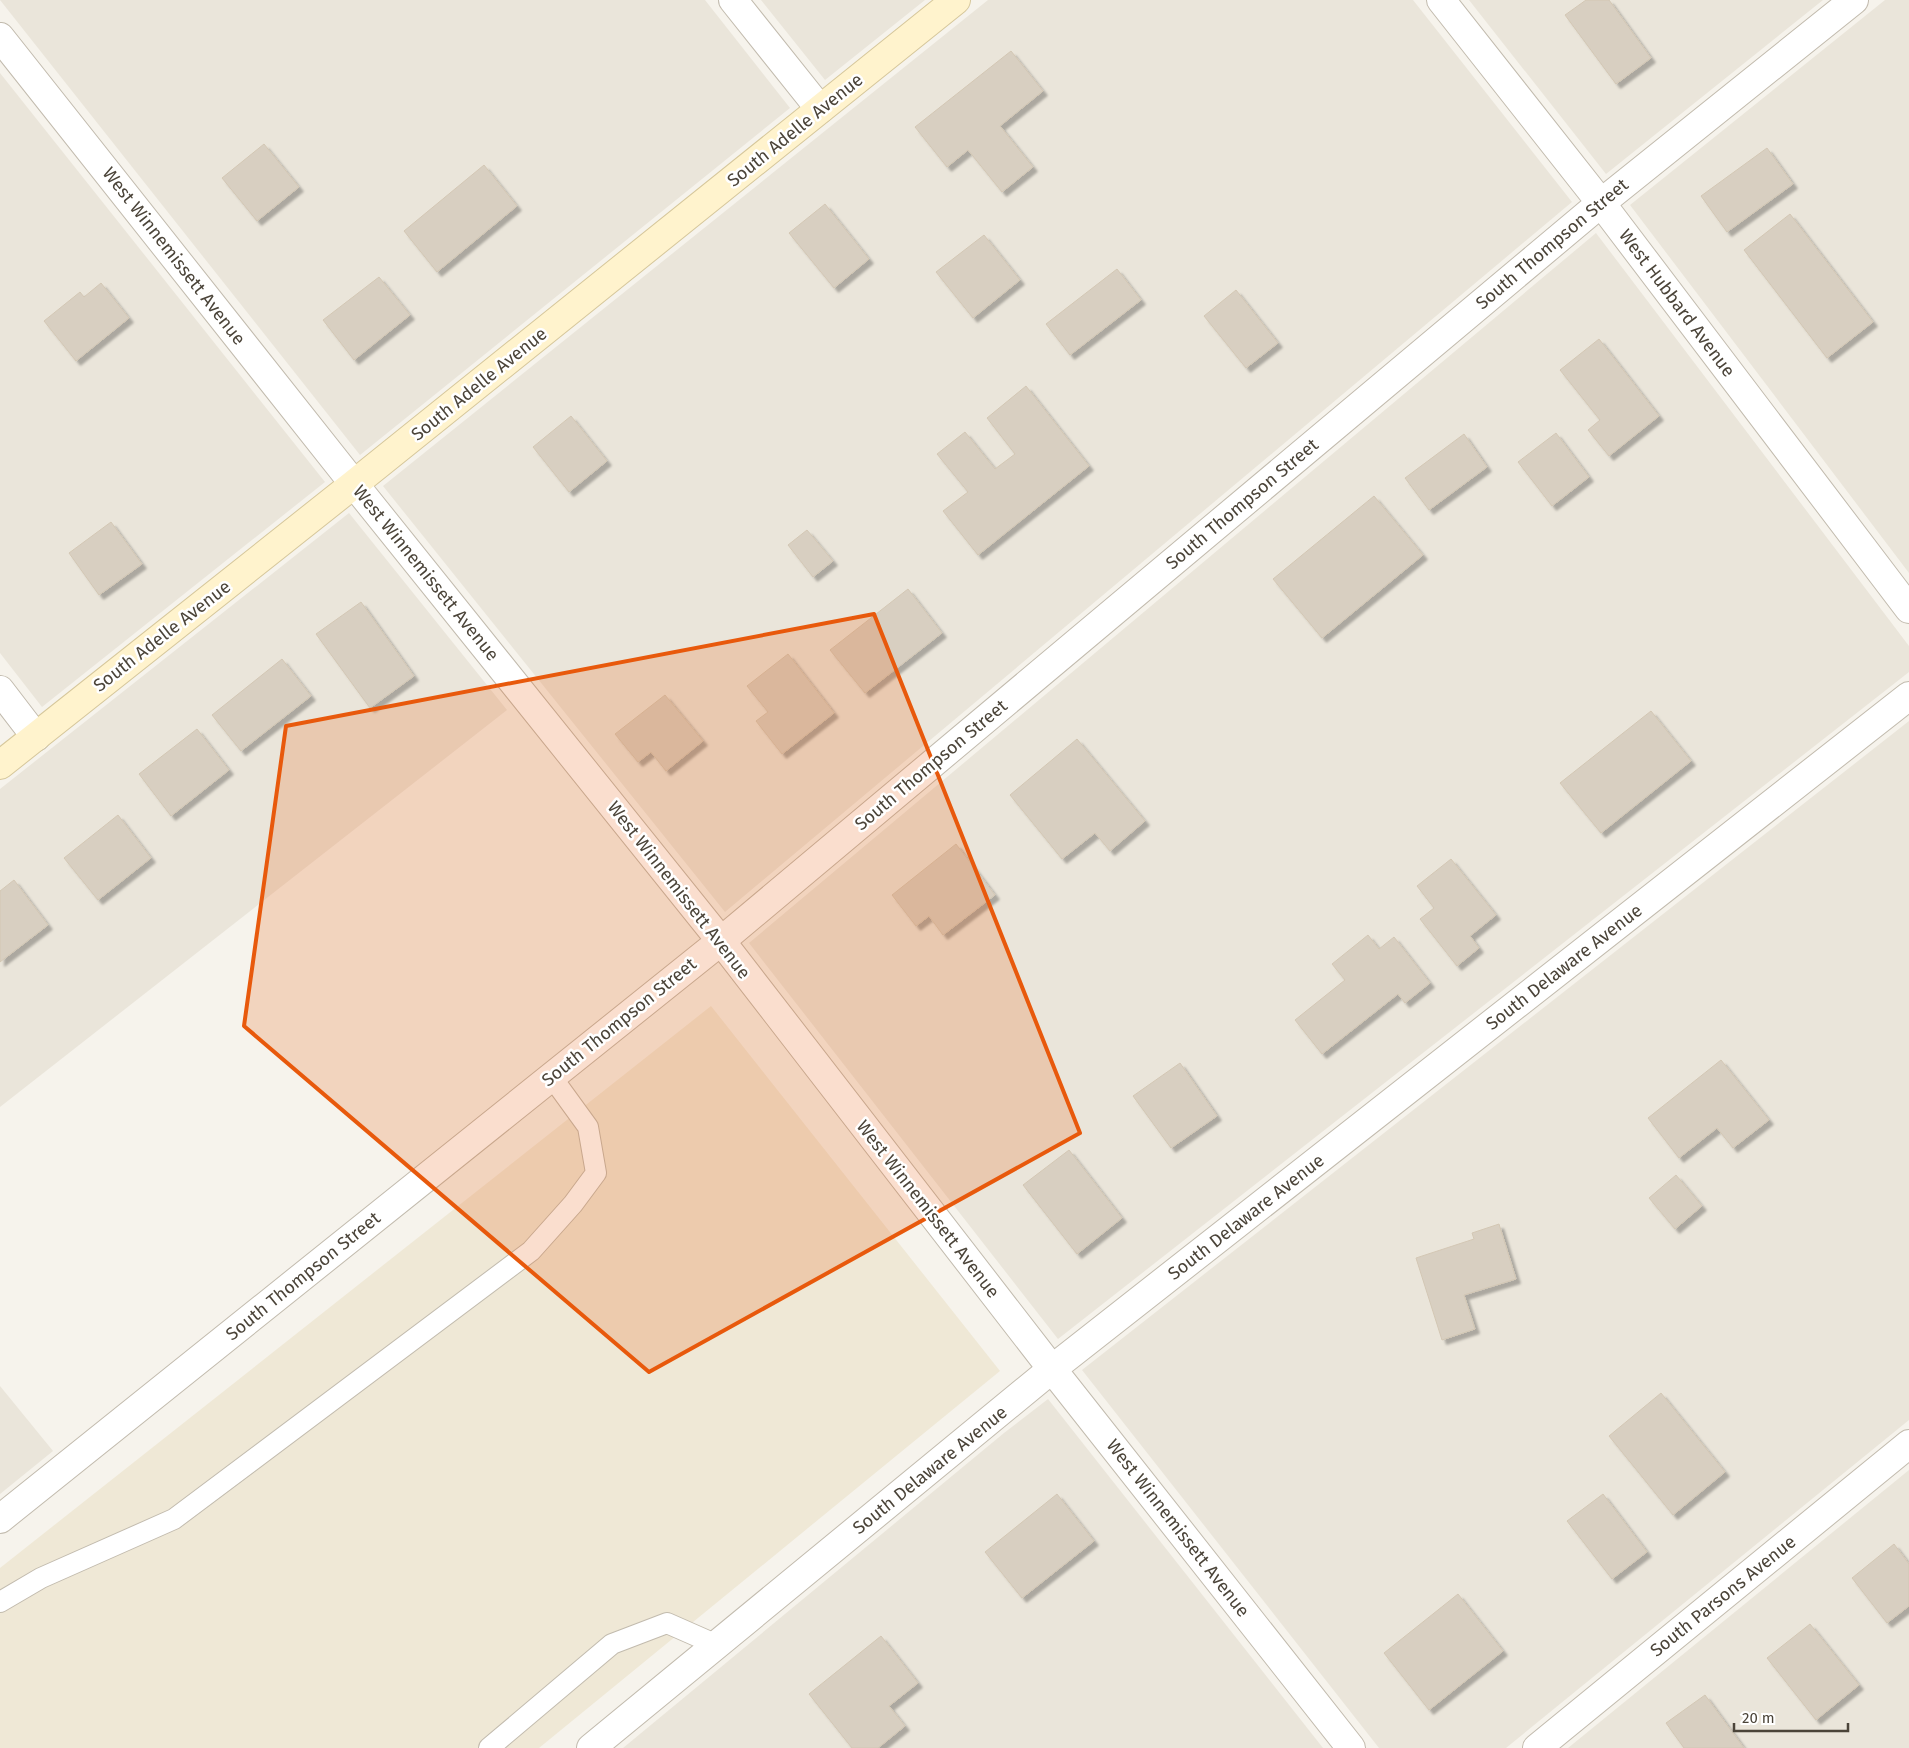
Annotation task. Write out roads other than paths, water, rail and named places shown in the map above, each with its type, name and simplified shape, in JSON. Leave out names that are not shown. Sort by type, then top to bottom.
[{"type":"street","points":[[733,0],[820,110]]},
{"type":"street","name":"South Adelle Avenue","points":[[0,765],[354,484],[956,0]]},
{"type":"street","name":"West Hubbard Avenue","points":[[1441,0],[1601,203],[1909,609]]},
{"type":"street","name":"South Thompson Street","points":[[0,1519],[721,941],[1601,203],[1854,0]]},
{"type":"street","name":"West Winnemissett Avenue","points":[[0,37],[354,484],[721,941],[1052,1369],[1351,1748]]},
{"type":"street","points":[[0,690],[36,737]]},
{"type":"street","name":"South Delaware Avenue","points":[[591,1748],[1052,1369],[1909,696]]},
{"type":"street","name":"South Parsons Avenue","points":[[1537,1748],[1909,1444]]},
{"type":"lane","points":[[0,1602],[41,1578],[174,1518],[531,1251],[573,1204],[596,1173],[588,1127],[551,1076]]},
{"type":"lane","points":[[489,1748],[612,1644],[667,1623],[717,1645]]}]
